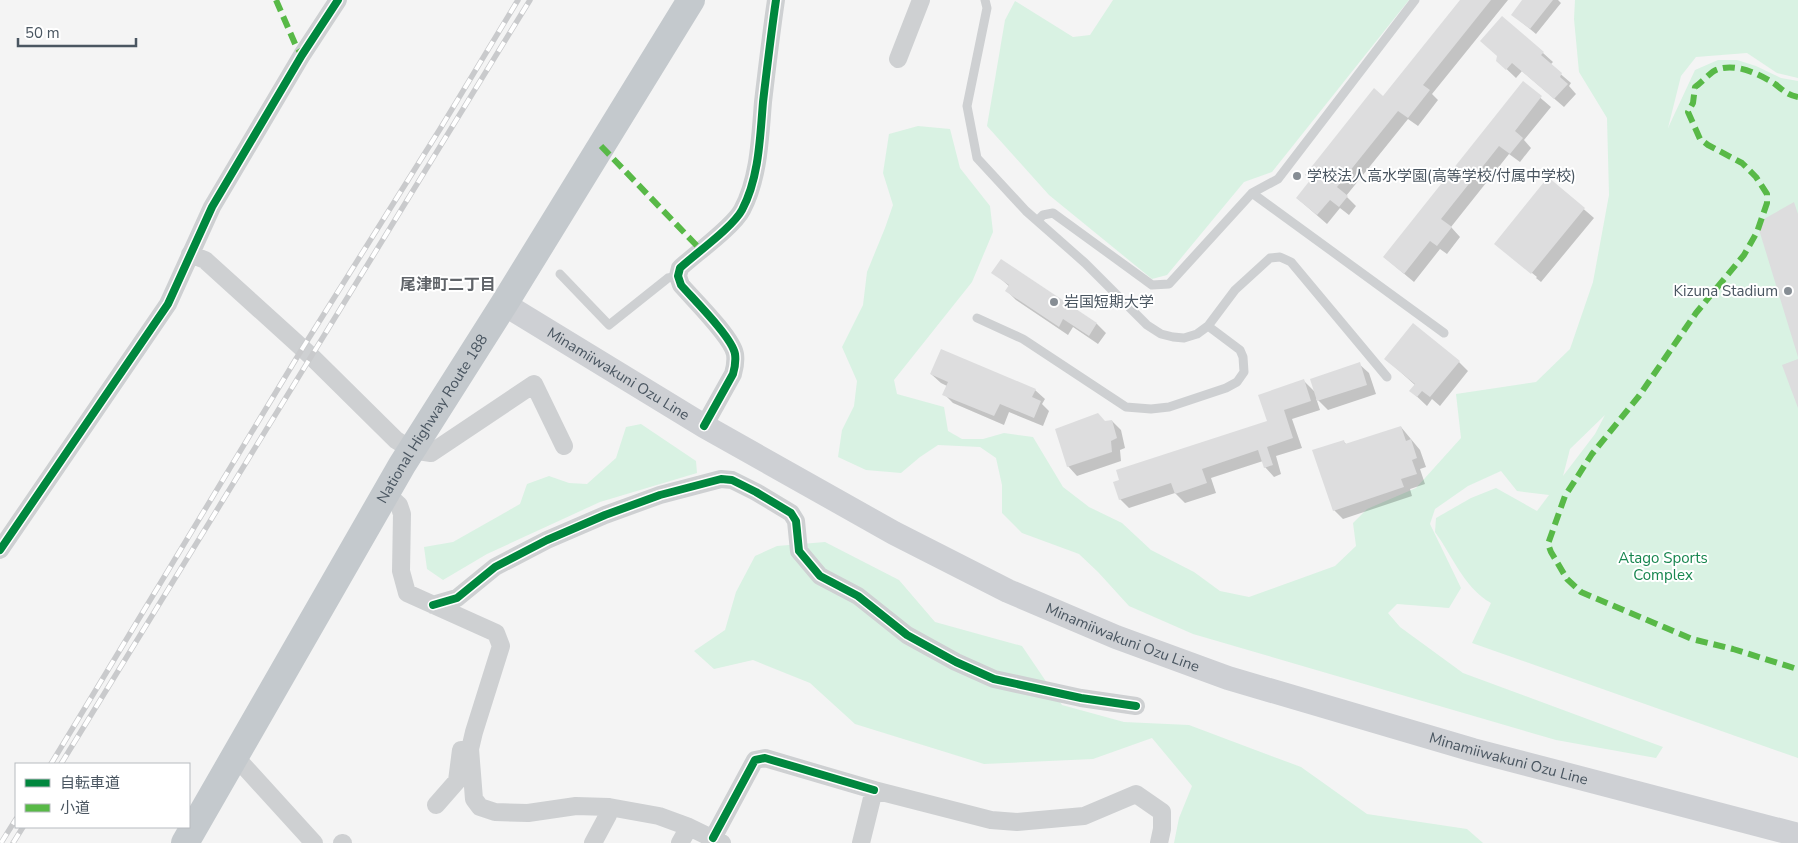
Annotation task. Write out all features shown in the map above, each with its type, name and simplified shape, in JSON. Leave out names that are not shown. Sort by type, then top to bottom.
[{"type":"highway","name":"National Highway Route 188","points":[[185,843],[386,493],[691,0]]},
{"type":"main road","name":"Minamiiwakuni Ozu Line","points":[[504,304],[704,426],[894,532],[1008,591],[1116,637],[1228,678],[1473,750],[1798,835]]},
{"type":"street","points":[[0,550],[168,304],[212,207],[297,64],[338,0]]},
{"type":"street","points":[[704,426],[733,374],[735,353],[728,339],[681,285],[678,276],[680,268],[741,212],[752,188],[776,0]]},
{"type":"street","points":[[898,59],[921,0]]},
{"type":"street","points":[[190,254],[205,260],[312,357],[396,440],[412,450],[431,453],[534,384],[564,446]]},
{"type":"street","points":[[433,605],[458,598],[495,567],[547,540],[605,515],[660,495],[721,479],[732,480],[791,513],[796,521],[799,551],[820,576],[858,596],[907,635],[947,658],[994,679],[1081,698],[1136,706]]},
{"type":"street","points":[[386,493],[399,505],[402,514],[401,571],[407,593],[496,632],[501,646],[470,749],[474,799],[480,807],[495,812],[528,813],[576,806],[610,808],[658,816],[718,840],[755,760],[765,758],[874,790],[991,820],[1017,822],[1084,816],[1136,794],[1162,812],[1162,829],[1159,843]]},
{"type":"street","points":[[436,805],[457,781],[465,738],[474,732]]},
{"type":"street","points":[[234,758],[242,764],[314,843]]},
{"type":"street","points":[[861,843],[874,790]]},
{"type":"street","points":[[594,843],[610,808]]},
{"type":"street","points":[[680,843],[689,827]]},
{"type":"lane","points":[[985,0],[987,8],[967,106],[977,158],[1146,325],[1161,334],[1184,338],[1197,334],[1208,326],[1235,290],[1270,258],[1280,257],[1291,262],[1387,377]]},
{"type":"lane","points":[[1038,220],[1043,215],[1053,213],[1152,285],[1169,284],[1252,193],[1278,179],[1415,0]]},
{"type":"lane","points":[[1252,193],[1444,333]]},
{"type":"lane","points":[[560,274],[608,325],[668,278],[678,276]]},
{"type":"lane","points":[[977,318],[1023,340],[1126,407],[1152,409],[1169,407],[1226,388],[1237,382],[1244,372],[1243,357],[1240,350],[1208,326]]},
{"type":"green space","points":[[1113,0],[1409,0],[1272,172],[1244,182],[1167,275],[1152,279],[1049,195],[987,126],[1005,20],[1015,1],[1073,37],[1090,35]]},
{"type":"green space","name":"Atago Sports Complex","points":[[1575,0],[1798,0],[1798,78],[1777,73],[1747,53],[1696,57],[1681,76],[1668,128],[1695,70],[1718,60],[1737,60],[1756,66],[1781,78],[1798,81],[1798,758],[1472,643],[1491,603],[1473,589],[1459,570],[1435,532],[1436,518],[1471,498],[1496,488],[1537,511],[1549,495],[1517,491],[1501,471],[1468,486],[1435,509],[1430,524],[1461,588],[1449,608],[1397,604],[1388,613],[1400,627],[1463,673],[1663,747],[1656,758],[1556,740],[1193,634],[1129,606],[1079,554],[1022,533],[1002,513],[1002,485],[996,458],[980,447],[938,445],[901,473],[866,470],[838,457],[842,430],[854,406],[857,381],[842,347],[863,305],[867,272],[893,205],[883,173],[889,134],[918,126],[950,129],[960,168],[990,206],[993,232],[972,282],[894,380],[897,394],[944,407],[948,431],[962,439],[983,439],[1004,433],[1033,437],[1063,487],[1089,507],[1122,523],[1151,550],[1194,572],[1220,591],[1249,597],[1335,566],[1356,546],[1353,523],[1367,509],[1416,488],[1461,438],[1456,394],[1536,382],[1570,349],[1593,282],[1609,195],[1607,118],[1579,72],[1574,19]],"holes":[[[1605,415],[1595,434],[1563,476],[1570,449]]]},
{"type":"green space","points":[[641,424],[696,461],[697,473],[600,502],[487,554],[443,580],[427,569],[424,547],[453,542],[520,504],[527,484],[549,476],[569,483],[587,484],[616,458],[626,427]]},
{"type":"green space","points":[[825,542],[899,580],[935,622],[1022,646],[1062,705],[1124,722],[1189,725],[1301,767],[1367,814],[1467,829],[1483,843],[1174,843],[1179,818],[1192,786],[1152,738],[1093,759],[984,764],[855,724],[810,683],[753,660],[714,669],[694,651],[725,630],[736,592],[755,556],[777,546]]},
{"type":"building","points":[[1460,0],[1491,0],[1423,85],[1430,90],[1408,118],[1398,111],[1337,187],[1348,196],[1339,207],[1330,200],[1317,215],[1296,198],[1311,179],[1305,175],[1374,88],[1383,96]]},
{"type":"building","points":[[1522,0],[1553,0],[1530,29],[1511,15]]},
{"type":"building","points":[[1502,16],[1544,52],[1541,55],[1562,73],[1560,77],[1568,84],[1554,99],[1512,63],[1506,70],[1496,61],[1497,56],[1480,41]]},
{"type":"building","points":[[1523,81],[1542,96],[1515,131],[1523,138],[1510,154],[1499,146],[1441,219],[1452,227],[1437,246],[1430,241],[1404,274],[1383,257]]},
{"type":"building","points":[[1548,177],[1585,208],[1531,274],[1494,244]]},
{"type":"building","name":"Kizuna Stadium","points":[[1794,202],[1798,214],[1798,357],[1757,223]]},
{"type":"building","points":[[1001,259],[1097,323],[1089,336],[1063,319],[1059,327],[1005,291],[1009,285],[991,273]]},
{"type":"building","points":[[1413,323],[1460,361],[1430,397],[1422,391],[1417,397],[1409,391],[1415,384],[1384,359]]},
{"type":"building","points":[[941,349],[1036,389],[1032,397],[1041,401],[1034,418],[1000,404],[994,416],[942,395],[948,382],[930,374]]},
{"type":"building","points":[[1798,359],[1798,408],[1782,365]]},
{"type":"building","points":[[1360,362],[1367,385],[1317,401],[1310,379]]},
{"type":"building","points":[[1304,379],[1311,401],[1284,410],[1293,438],[1267,447],[1273,465],[1264,468],[1258,450],[1202,469],[1207,483],[1175,494],[1171,483],[1119,500],[1113,482],[1119,480],[1116,470],[1267,421],[1258,395]]},
{"type":"building","points":[[1098,413],[1105,421],[1112,420],[1117,438],[1111,441],[1112,452],[1067,467],[1055,429]]},
{"type":"building","points":[[1401,426],[1406,441],[1411,439],[1417,458],[1412,460],[1417,474],[1401,479],[1404,487],[1333,511],[1312,450],[1344,440],[1345,444]]},
{"type":"railway","points":[[52,763],[302,349],[440,129],[518,0]]},
{"type":"railway","points":[[62,763],[530,0]]},
{"type":"railway","points":[[1,843],[15,821]]},
{"type":"railway","points":[[13,843],[22,828]]},
{"type":"marked path","points":[[276,0],[296,46],[302,55]]},
{"type":"marked path","points":[[1794,668],[1733,649],[1692,639],[1581,592],[1567,579],[1548,544],[1565,496],[1592,454],[1639,396],[1696,313],[1744,255],[1757,232],[1767,203],[1767,194],[1756,177],[1742,163],[1700,139],[1688,112],[1693,103],[1695,87],[1714,71],[1731,67],[1747,70],[1762,76],[1788,94],[1798,97]]},
{"type":"marked path","points":[[601,146],[701,250]]},
{"type":"cycle path","points":[[0,550],[168,304],[212,207],[302,55],[338,0]]},
{"type":"cycle path","points":[[704,426],[733,374],[735,354],[727,338],[681,285],[678,276],[680,268],[731,224],[742,210],[748,198],[758,158],[776,0]]},
{"type":"cycle path","points":[[433,605],[457,598],[495,567],[547,540],[605,515],[660,495],[721,479],[732,480],[791,513],[796,521],[799,551],[820,576],[858,596],[907,635],[956,662],[994,679],[1081,698],[1136,706]]},
{"type":"cycle path","points":[[713,838],[755,760],[765,758],[874,790]]},
{"type":"place","name":"学校法人高水学園(高等学校/付属中学校)","points":[[1297,176]]},
{"type":"place","name":"Kizuna Stadium","points":[[1788,291]]},
{"type":"place","name":"岩国短期大学","points":[[1054,302]]},
{"type":"district","name":"尾津町二丁目","points":[[448,284]]}]
